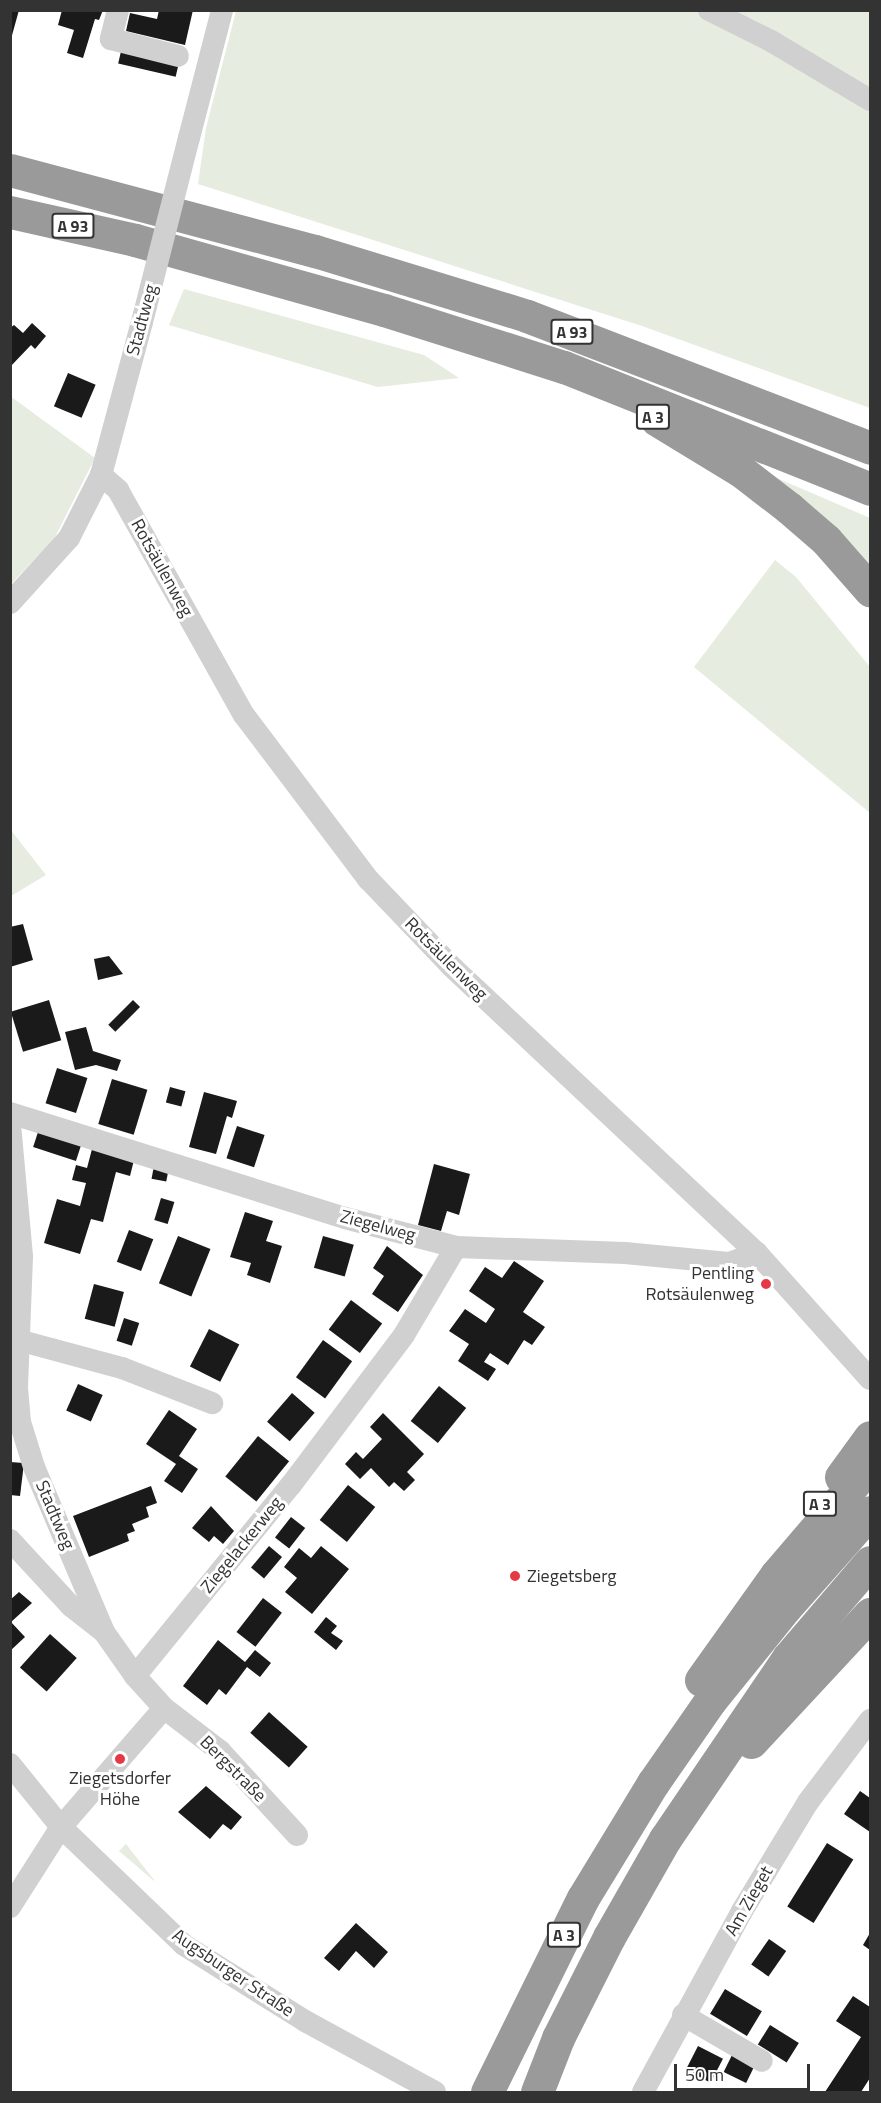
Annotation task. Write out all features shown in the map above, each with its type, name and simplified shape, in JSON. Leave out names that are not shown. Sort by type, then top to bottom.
[{"type":"highway","name":"A 93","points":[[10,171],[303,247],[527,316],[870,448]]},
{"type":"highway","name":"A 93","points":[[10,212],[135,240],[328,294],[564,368],[870,489]]},
{"type":"highway","name":"A 3","points":[[564,368],[741,471],[826,540],[870,590]]},
{"type":"highway","name":"A 3","points":[[776,1575],[784,1550],[870,1437]]},
{"type":"highway","name":"A 3","points":[[653,1783],[657,1749],[689,1696],[776,1575],[870,1465]]},
{"type":"highway","name":"A 3","points":[[487,2092],[583,1898],[653,1783],[710,1701],[785,1608],[870,1512]]},
{"type":"highway","name":"A 3","points":[[537,2092],[558,2038],[609,1937],[665,1839],[788,1658],[870,1562]]},
{"type":"highway","points":[[665,1839],[709,1801],[753,1739],[870,1614]]},
{"type":"street","points":[[118,10],[111,39],[178,56]]},
{"type":"street","name":"Stadtweg","points":[[10,603],[69,537],[101,475],[222,10]]},
{"type":"street","points":[[709,10],[771,41],[870,100]]},
{"type":"street","name":"Rotsäulenweg","points":[[101,475],[118,490],[244,715],[368,879],[451,966],[757,1254],[870,1379]]},
{"type":"street","name":"Ziegelweg","points":[[10,1113],[345,1218],[456,1247],[625,1253],[729,1263],[757,1254]]},
{"type":"street","name":"Stadtweg","points":[[10,1124],[22,1257],[18,1340],[20,1422],[104,1632],[135,1676]]},
{"type":"street","name":"Ziegelackerweg","points":[[135,1676],[291,1485],[404,1335],[456,1247]]},
{"type":"street","points":[[18,1340],[122,1368],[212,1402]]},
{"type":"street","points":[[10,1540],[71,1606],[104,1632]]},
{"type":"street","points":[[10,1907],[61,1827],[164,1708],[135,1676]]},
{"type":"street","name":"Bergstraße","points":[[164,1708],[220,1751],[297,1835]]},
{"type":"street","name":"Am Zieget","points":[[643,2092],[684,2015],[808,1802],[870,1720]]},
{"type":"street","name":"Augsburger Straße","points":[[10,1764],[61,1827],[184,1945],[305,2021],[435,2092]]},
{"type":"street","points":[[684,2015],[762,2061]]},
{"type":"shaded area","points":[[236,11],[870,11],[870,408],[642,326],[198,184],[206,128]]},
{"type":"shaded area","points":[[184,289],[424,355],[459,378],[378,387],[169,325]]},
{"type":"shaded area","points":[[10,396],[95,458],[54,539],[11,584]]},
{"type":"shaded area","points":[[772,476],[870,518],[870,568]]},
{"type":"shaded area","points":[[775,560],[796,577],[870,667],[870,813],[694,667]]},
{"type":"shaded area","points":[[10,829],[46,875],[11,896],[10,896]]},
{"type":"shaded area","points":[[126,1844],[154,1880],[154,1881],[119,1851]]},
{"type":"building","points":[[10,10],[19,10],[11,39],[10,39]]},
{"type":"building","points":[[62,10],[103,10],[99,20],[95,19],[83,58],[67,53],[74,30],[58,25]]},
{"type":"building","points":[[159,10],[193,10],[185,45],[126,31],[130,13],[157,19]]},
{"type":"building","points":[[122,47],[179,60],[176,77],[118,64]]},
{"type":"building","points":[[32,323],[46,336],[35,349],[31,345],[10,367],[10,328],[14,325],[23,333]]},
{"type":"building","points":[[68,373],[96,385],[82,418],[54,406]]},
{"type":"building","points":[[23,924],[33,960],[10,967],[10,927]]},
{"type":"building","points":[[109,956],[123,974],[98,980],[94,959]]},
{"type":"building","points":[[49,1000],[61,1040],[23,1052],[11,1012]]},
{"type":"building","points":[[133,1000],[140,1007],[115,1032],[108,1025]]},
{"type":"building","points":[[86,1027],[93,1051],[121,1060],[117,1071],[96,1065],[75,1070],[65,1032]]},
{"type":"building","points":[[57,1068],[87,1078],[76,1113],[46,1103]]},
{"type":"building","points":[[112,1079],[147,1090],[134,1135],[98,1124]]},
{"type":"building","points":[[170,1087],[185,1091],[181,1107],[166,1102]]},
{"type":"building","points":[[204,1092],[237,1101],[232,1118],[227,1116],[216,1154],[189,1147]]},
{"type":"building","points":[[237,1126],[265,1135],[254,1167],[226,1158]]},
{"type":"building","points":[[39,1129],[82,1143],[76,1161],[33,1147]]},
{"type":"building","points":[[92,1149],[134,1160],[130,1176],[116,1172],[103,1222],[91,1219],[80,1254],[44,1243],[57,1199],[80,1206],[86,1183],[72,1180],[76,1165],[87,1168]]},
{"type":"building","points":[[434,1164],[470,1174],[459,1215],[447,1211],[441,1231],[418,1225]]},
{"type":"building","points":[[154,1166],[169,1169],[166,1182],[152,1179]]},
{"type":"building","points":[[161,1198],[174,1202],[168,1224],[154,1220]]},
{"type":"building","points":[[245,1212],[273,1221],[266,1241],[282,1246],[270,1283],[247,1275],[251,1263],[230,1257]]},
{"type":"building","points":[[129,1230],[153,1239],[141,1271],[117,1262]]},
{"type":"building","points":[[178,1236],[210,1249],[191,1296],[159,1283]]},
{"type":"building","points":[[323,1236],[354,1245],[345,1277],[314,1268]]},
{"type":"building","points":[[387,1246],[423,1275],[398,1312],[372,1294],[384,1276],[373,1268]]},
{"type":"building","points":[[514,1261],[544,1281],[523,1312],[545,1327],[532,1345],[524,1340],[508,1365],[490,1353],[484,1362],[496,1369],[488,1381],[458,1361],[469,1344],[449,1331],[465,1309],[486,1323],[495,1309],[469,1291],[485,1267],[502,1278]]},
{"type":"building","points":[[94,1284],[124,1292],[115,1327],[85,1319]]},
{"type":"building","points":[[351,1300],[382,1323],[360,1353],[329,1330]]},
{"type":"building","points":[[124,1318],[139,1323],[132,1346],[117,1341]]},
{"type":"building","points":[[209,1329],[239,1344],[220,1382],[190,1366]]},
{"type":"building","points":[[323,1340],[352,1361],[325,1398],[296,1377]]},
{"type":"building","points":[[78,1384],[103,1395],[91,1421],[66,1410]]},
{"type":"building","points":[[439,1386],[466,1408],[438,1443],[411,1421]]},
{"type":"building","points":[[292,1393],[315,1413],[290,1441],[267,1422]]},
{"type":"building","points":[[169,1410],[197,1429],[179,1456],[198,1469],[182,1493],[164,1481],[176,1464],[146,1444]]},
{"type":"building","points":[[383,1413],[424,1454],[407,1472],[415,1480],[404,1491],[394,1482],[389,1487],[371,1468],[360,1479],[345,1464],[356,1452],[363,1459],[382,1439],[370,1427]]},
{"type":"building","points":[[258,1436],[289,1461],[256,1502],[225,1476]]},
{"type":"building","points":[[10,1462],[24,1463],[20,1496],[10,1495]]},
{"type":"building","points":[[348,1485],[375,1507],[347,1542],[320,1520]]},
{"type":"building","points":[[151,1486],[157,1503],[146,1507],[149,1517],[132,1524],[135,1531],[127,1534],[129,1541],[89,1557],[73,1516]]},
{"type":"building","points":[[211,1506],[234,1531],[223,1544],[214,1536],[209,1542],[192,1528]]},
{"type":"building","points":[[291,1517],[305,1528],[289,1549],[275,1537]]},
{"type":"building","points":[[269,1546],[282,1557],[264,1578],[251,1567]]},
{"type":"building","points":[[321,1546],[349,1569],[312,1614],[285,1592],[297,1578],[284,1567],[299,1548],[311,1558]]},
{"type":"building","points":[[19,1592],[32,1603],[11,1622],[25,1637],[10,1651],[10,1600]]},
{"type":"building","points":[[263,1598],[282,1613],[255,1647],[237,1632]]},
{"type":"building","points":[[326,1617],[337,1626],[331,1633],[343,1641],[336,1650],[314,1632]]},
{"type":"building","points":[[50,1634],[77,1658],[47,1692],[20,1667]]},
{"type":"building","points":[[218,1640],[245,1662],[255,1650],[271,1663],[260,1677],[247,1667],[226,1695],[219,1689],[207,1705],[183,1686]]},
{"type":"building","points":[[269,1712],[308,1747],[289,1768],[250,1733]]},
{"type":"building","points":[[206,1786],[242,1817],[231,1830],[223,1824],[210,1839],[178,1812]]},
{"type":"building","points":[[860,1791],[870,1798],[870,1832],[844,1814]]},
{"type":"building","points":[[827,1843],[853,1859],[814,1923],[787,1907]]},
{"type":"building","points":[[356,1923],[388,1952],[374,1968],[356,1951],[339,1971],[324,1958]]},
{"type":"building","points":[[870,1933],[870,1950],[863,1945]]},
{"type":"building","points":[[769,1939],[786,1951],[768,1976],[751,1964]]},
{"type":"building","points":[[725,1989],[762,2011],[747,2036],[710,2014]]},
{"type":"building","points":[[853,1996],[870,2007],[870,2078],[861,2092],[825,2092],[861,2037],[836,2021]]},
{"type":"building","points":[[770,2025],[799,2043],[787,2063],[758,2045]]},
{"type":"building","points":[[698,2046],[723,2059],[711,2083],[686,2070]]},
{"type":"building","points":[[732,2055],[754,2066],[746,2083],[724,2072]]},
{"type":"place","name":"Pentling Rotsäulenweg","points":[[766,1284]]},
{"type":"place","name":"Ziegetsberg","points":[[515,1576]]},
{"type":"place","name":"Ziegetsdorfer Höhe","points":[[120,1759]]}]
